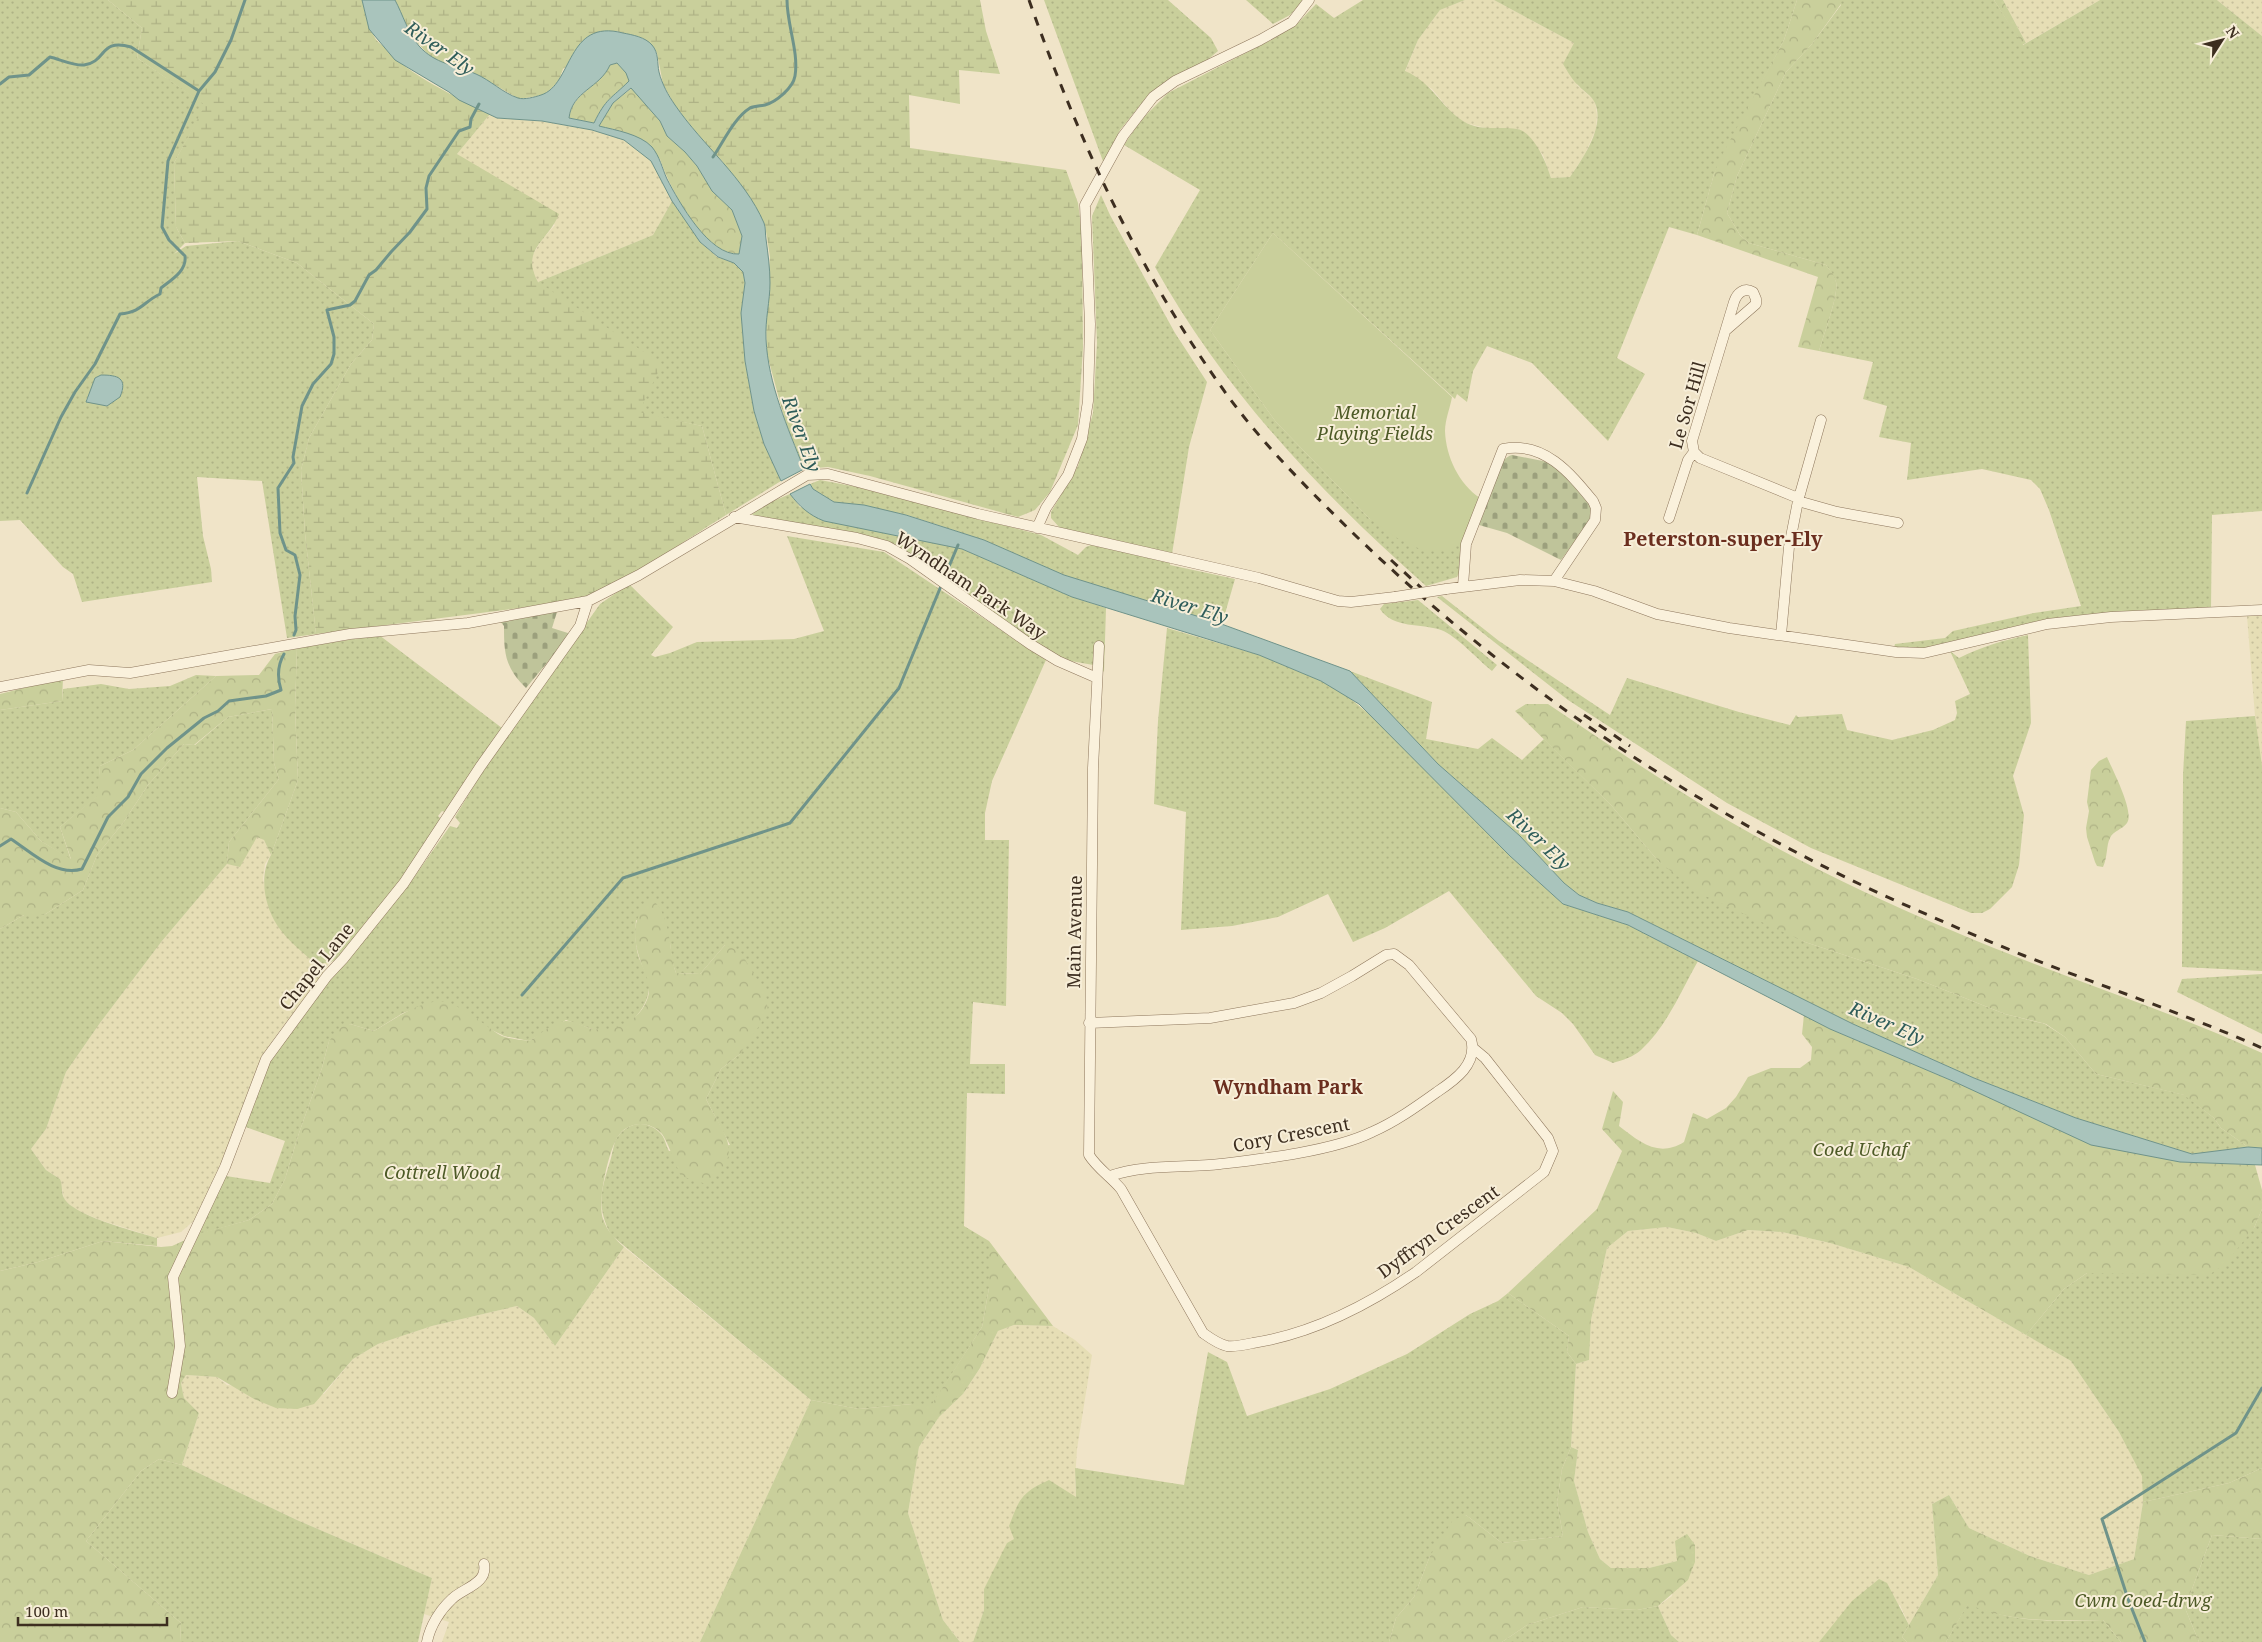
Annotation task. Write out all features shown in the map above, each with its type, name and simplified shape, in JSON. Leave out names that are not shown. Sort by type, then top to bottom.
[{"type":"street","points":[[1037,528],[1046,508],[1068,475],[1082,439],[1088,401],[1090,324],[1086,205],[1124,136],[1153,97],[1175,81],[1260,40],[1292,22],[1309,0]]},
{"type":"street","name":"Le Sor Hill","points":[[1670,518],[1688,460],[1694,452],[1692,441],[1726,330]]},
{"type":"street","points":[[1781,634],[1789,547],[1798,500],[1821,420]]},
{"type":"street","points":[[1463,586],[1466,544],[1503,449],[1510,448],[1542,455],[1560,464],[1593,501],[1596,508],[1595,520],[1554,581]]},
{"type":"street","points":[[1694,452],[1700,458],[1798,500],[1837,512],[1898,523]]},
{"type":"street","points":[[0,687],[89,670],[130,673],[350,634],[468,623],[588,601],[639,575],[783,488],[808,475],[828,474],[1037,528],[1259,578],[1351,602],[1520,580],[1554,581],[1594,591],[1657,614],[1896,652],[1924,653],[2047,624],[2111,617],[2262,610]]},
{"type":"street","name":"Wyndham Park Way","points":[[734,517],[857,538],[887,546],[910,559],[1030,644],[1058,661],[1097,678]]},
{"type":"street","name":"Chapel Lane","points":[[172,1393],[180,1346],[173,1277],[226,1167],[266,1059],[327,976],[404,883],[480,767],[580,626],[588,601]]},
{"type":"street","name":"Main Avenue","points":[[1099,646],[1093,778],[1088,1154],[1094,1164],[1110,1176]]},
{"type":"street","points":[[1089,1023],[1210,1018],[1294,1003],[1321,993],[1386,955],[1394,954],[1410,964],[1471,1039],[1474,1048]]},
{"type":"street","name":"Dyffryn Crescent","points":[[1110,1176],[1121,1189],[1203,1333],[1224,1346],[1233,1346],[1273,1340],[1333,1319],[1397,1285],[1544,1172],[1553,1151],[1548,1138],[1485,1058],[1474,1048]]},
{"type":"street","name":"Cory Crescent","points":[[1110,1176],[1126,1171],[1220,1164],[1282,1155],[1352,1140],[1372,1132],[1412,1109],[1452,1082],[1463,1072],[1474,1048]]},
{"type":"street","points":[[427,1642],[430,1628],[452,1598],[482,1578],[485,1570],[484,1564]]},
{"type":"shaded area","points":[[1465,0],[1494,0],[1574,43],[1577,85],[1595,101],[1597,115],[1596,129],[1585,154],[1570,177],[1551,178],[1543,155],[1525,134],[1518,129],[1490,129],[1465,123],[1451,112],[1432,89],[1405,72],[1418,40],[1440,10]]},
{"type":"shaded area","points":[[2003,0],[2100,0],[2026,43]]},
{"type":"shaded area","points":[[2217,0],[2262,0],[2262,36]]},
{"type":"shaded area","points":[[490,114],[497,118],[542,121],[592,130],[624,140],[640,150],[651,161],[672,201],[653,235],[538,282],[531,269],[531,258],[541,241],[555,225],[457,154]]},
{"type":"shaded area","points":[[2247,616],[2262,616],[2262,776],[2255,716]]},
{"type":"shaded area","points":[[257,836],[264,840],[271,855],[265,864],[263,879],[270,909],[277,924],[315,963],[329,963],[317,983],[263,1055],[229,1146],[197,1218],[181,1232],[157,1238],[100,1220],[74,1209],[64,1199],[60,1179],[46,1170],[31,1149],[46,1129],[66,1072],[100,1023],[162,941],[227,864],[240,866]]},
{"type":"shaded area","points":[[1667,1227],[1696,1233],[1716,1241],[1748,1230],[1782,1232],[1830,1243],[1909,1267],[2071,1361],[2119,1432],[2143,1476],[2143,1502],[2134,1559],[2089,1575],[2030,1556],[1969,1528],[1949,1495],[1932,1504],[1938,1575],[1909,1625],[1900,1605],[1834,1625],[1819,1642],[1679,1642],[1671,1635],[1658,1606],[1672,1596],[1677,1561],[1649,1568],[1611,1568],[1600,1559],[1588,1532],[1574,1481],[1578,1450],[1571,1447],[1576,1364],[1589,1360],[1591,1320],[1607,1248],[1628,1231]]},
{"type":"shaded area","points":[[624,1247],[811,1400],[700,1642],[442,1642],[449,1622],[424,1614],[432,1578],[297,1520],[182,1465],[199,1413],[184,1398],[181,1383],[186,1375],[217,1377],[227,1385],[324,1394],[353,1359],[378,1344],[432,1326],[517,1306],[534,1318],[555,1346]]},
{"type":"shaded area","points":[[1014,1325],[1053,1326],[1075,1340],[1092,1355],[1077,1449],[1076,1498],[1014,1539],[984,1589],[984,1610],[973,1642],[960,1642],[943,1620],[908,1513],[919,1447],[939,1417],[963,1394],[980,1368],[998,1331]]},
{"type":"green space","points":[[0,0],[108,0],[142,28],[137,58],[206,105],[174,163],[176,227],[185,243],[174,254],[186,246],[238,241],[297,263],[374,324],[372,340],[351,364],[309,438],[301,470],[305,533],[316,634],[287,638],[262,481],[197,477],[203,536],[211,569],[212,582],[82,602],[73,574],[63,567],[20,520],[0,521]],"holes":[[[101,375],[109,375],[123,390],[107,406],[86,400],[95,378]]]},
{"type":"green space","points":[[108,0],[362,0],[368,23],[375,38],[395,58],[420,77],[490,114],[457,154],[559,214],[534,253],[532,261],[533,271],[538,282],[662,364],[639,412],[702,426],[726,515],[633,574],[594,594],[575,601],[316,634],[305,533],[301,470],[309,438],[351,364],[372,340],[374,324],[297,263],[238,241],[185,243],[176,227],[174,163],[205,105],[137,58],[142,28]]},
{"type":"green space","points":[[395,0],[980,0],[986,31],[1000,74],[959,70],[960,104],[909,95],[910,148],[1066,170],[1078,203],[1082,233],[1083,347],[1078,425],[1050,492],[1035,510],[1018,517],[870,476],[828,467],[804,469],[785,421],[767,354],[766,321],[770,257],[765,225],[722,161],[704,143],[674,104],[663,84],[657,53],[652,45],[642,38],[616,31],[606,31],[563,69],[559,80],[551,89],[543,95],[519,99],[476,74],[446,65],[431,58],[410,34]]},
{"type":"green space","points":[[1044,0],[1168,0],[1211,38],[1218,51],[1205,62],[1177,75],[1141,104],[1120,130],[1104,164]]},
{"type":"green space","points":[[1246,0],[1304,0],[1290,15],[1273,24]]},
{"type":"green space","points":[[1363,0],[1465,0],[1440,10],[1418,40],[1405,71],[1430,88],[1448,109],[1463,121],[1483,128],[1510,128],[1523,131],[1539,149],[1551,178],[1570,177],[1586,152],[1595,132],[1597,122],[1595,103],[1574,81],[1563,64],[1574,43],[1494,0],[1797,0],[1784,40],[1714,174],[1697,235],[1669,227],[1617,358],[1645,374],[1608,441],[1532,363],[1487,346],[1473,371],[1467,402],[1457,394],[1455,399],[1273,233],[1210,330],[1276,422],[1370,519],[1463,541],[1460,571],[1457,577],[1426,586],[1349,514],[1312,476],[1243,398],[1212,356],[1182,312],[1155,267],[1200,190],[1124,145],[1141,120],[1168,93],[1273,39],[1297,24],[1316,4],[1334,18]]},
{"type":"green space","points":[[1797,0],[1841,0],[1841,4],[1812,44],[1786,72],[1737,176],[1727,213],[1740,235],[1749,243],[1826,265],[1832,273],[1836,282],[1835,296],[1819,351],[1798,347],[1818,277],[1697,235],[1720,159],[1784,40]]},
{"type":"green space","points":[[1841,0],[1994,0],[2023,45],[2100,0],[2217,0],[2262,36],[2262,511],[2212,515],[2211,609],[2129,611],[1922,649],[1894,648],[1895,644],[1945,638],[1953,631],[2034,613],[2081,606],[2049,510],[2040,489],[2031,480],[1982,469],[1907,480],[1911,443],[1879,437],[1887,406],[1863,399],[1873,362],[1819,351],[1830,316],[1836,288],[1836,282],[1826,265],[1749,243],[1740,235],[1727,213],[1737,176],[1786,72],[1812,44],[1841,5]]},
{"type":"green space","points":[[1994,0],[2003,0],[2026,43],[2022,45]]},
{"type":"green space","points":[[617,63],[630,81],[606,103],[594,123],[569,118],[572,109],[581,96],[606,73],[610,65]]},
{"type":"green space","points":[[632,88],[660,121],[667,136],[697,166],[712,191],[732,210],[742,236],[739,254],[726,252],[701,232],[690,218],[671,186],[660,159],[599,126],[613,103]]},
{"type":"green space","points":[[1101,195],[1110,215],[1175,333],[1207,382],[1189,447],[1172,554],[1060,528],[1051,518],[1051,512],[1078,466],[1093,413],[1097,343],[1092,216]]},
{"type":"green space","points":[[672,201],[700,242],[717,257],[734,263],[743,272],[745,283],[741,313],[745,361],[754,411],[764,444],[781,481],[726,515],[702,426],[639,413],[538,282],[653,235]]},
{"type":"green space","name":"Memorial Playing Fields","points":[[1273,233],[1452,397],[1445,427],[1448,450],[1460,478],[1480,498],[1463,541],[1450,550],[1424,551],[1397,538],[1370,519],[1276,422],[1210,330]]},
{"type":"green space","points":[[1512,455],[1548,462],[1565,475],[1590,505],[1592,518],[1561,560],[1507,533],[1479,525],[1495,475],[1500,465],[1506,458]]},
{"type":"green space","points":[[820,480],[857,487],[1041,535],[1078,555],[1091,545],[1170,561],[1170,565],[1235,579],[1222,624],[1063,575],[984,540],[907,515],[834,502],[813,489],[810,484]]},
{"type":"green space","points":[[790,494],[800,507],[915,539],[962,549],[1072,597],[1106,608],[1104,672],[1099,666],[1065,660],[1051,652],[885,541],[849,532],[758,519],[752,515],[759,507]]},
{"type":"green space","points":[[787,536],[884,552],[1046,660],[992,781],[985,813],[985,840],[1009,840],[1006,1006],[973,1002],[970,1064],[1005,1064],[1005,1094],[967,1093],[964,1226],[989,1241],[989,1288],[982,1327],[932,1405],[912,1404],[859,1409],[811,1400],[611,1235],[603,1215],[602,1196],[605,1178],[618,1136],[628,1127],[639,1124],[656,1129],[664,1138],[669,1151],[730,1145],[706,1099],[721,1069],[740,1054],[725,945],[700,974],[676,973],[672,961],[670,943],[636,920],[635,935],[637,949],[649,983],[649,991],[639,1013],[633,1020],[619,1029],[611,1031],[588,1028],[566,1020],[529,1041],[504,1036],[435,1002],[403,1013],[374,1031],[350,1024],[329,1041],[322,1068],[285,1179],[272,1204],[249,1220],[196,1235],[226,1176],[270,1183],[285,1141],[243,1126],[268,1059],[325,984],[410,883],[450,826],[457,828],[460,823],[455,817],[487,764],[600,604],[629,584],[673,627],[651,655],[655,657],[697,642],[794,639],[824,631]]},
{"type":"green space","points":[[1442,596],[1499,641],[1610,715],[1627,678],[1739,712],[1790,725],[1796,715],[1798,717],[1842,714],[1847,730],[1892,740],[1933,730],[1955,720],[1957,713],[1955,701],[1970,694],[1950,651],[1959,658],[1993,644],[2028,635],[2031,723],[2013,776],[2024,815],[2019,865],[2012,887],[1990,909],[1982,913],[1971,913],[1811,848],[1727,803],[1568,700],[1437,597]]},
{"type":"green space","points":[[1418,600],[1497,665],[1492,671],[1447,633],[1433,628],[1400,623],[1392,620],[1380,609],[1384,604]]},
{"type":"green space","points":[[557,612],[552,628],[571,634],[526,688],[514,673],[507,660],[504,645],[504,626],[499,620]]},
{"type":"green space","points":[[1167,628],[1259,655],[1321,681],[1345,694],[1377,721],[1510,856],[1563,904],[1628,925],[1698,961],[1673,1008],[1650,1041],[1635,1055],[1613,1063],[1595,1055],[1573,1024],[1562,1013],[1536,996],[1449,891],[1385,928],[1353,942],[1328,894],[1278,917],[1232,926],[1181,930],[1186,812],[1154,804],[1158,721]]},
{"type":"green space","points":[[379,635],[502,728],[445,812],[442,811],[438,816],[441,819],[398,886],[335,960],[329,963],[315,963],[290,941],[277,925],[266,899],[264,881],[267,863],[298,780],[295,708],[297,648]]},
{"type":"green space","points":[[297,648],[295,709],[298,780],[271,855],[264,840],[257,837],[240,867],[227,864],[229,842],[279,779],[274,763],[272,709],[228,717],[194,745],[184,744],[148,785],[123,823],[97,855],[83,890],[44,915],[24,915],[0,929],[0,808],[16,812],[41,841],[71,859],[60,827],[97,796],[100,766],[133,750],[216,676],[259,675],[275,654]]},
{"type":"green space","points":[[1350,671],[1432,702],[1426,739],[1478,749],[1492,738],[1522,760],[1544,739],[1611,805],[1659,862],[1805,942],[1917,979],[2005,1014],[2045,1024],[2065,1037],[2096,1074],[2185,1095],[2214,1118],[2221,1128],[2248,1147],[2192,1154],[2076,1118],[1974,1078],[1853,1024],[1628,912],[1597,903],[1579,895],[1564,883],[1520,836],[1438,764]]},
{"type":"green space","points":[[196,675],[216,676],[133,750],[100,766],[98,796],[60,827],[71,860],[41,841],[16,812],[0,808],[0,710],[62,701],[63,689],[101,684],[129,689],[170,686]]},
{"type":"green space","points":[[63,678],[62,701],[0,710],[0,694]]},
{"type":"green space","points":[[1526,704],[1548,704],[1708,809],[1811,866],[1846,883],[1917,916],[1991,947],[2224,1036],[2262,1053],[2262,1148],[2248,1147],[2221,1128],[2214,1118],[2184,1095],[2096,1074],[2065,1037],[2046,1024],[2005,1014],[1917,979],[1805,942],[1701,894],[1659,862],[1611,805],[1515,711]]},
{"type":"green space","points":[[272,709],[274,763],[279,779],[229,842],[227,864],[162,941],[100,1023],[66,1072],[46,1129],[31,1149],[46,1170],[60,1179],[63,1196],[70,1205],[92,1217],[157,1238],[157,1246],[103,1241],[38,1262],[0,1271],[0,929],[24,915],[44,915],[83,890],[97,855],[123,823],[148,785],[184,744],[195,745],[228,717]]},
{"type":"green space","points":[[2255,716],[2262,766],[2262,971],[2182,967],[2183,775],[2186,721]]},
{"type":"green space","points":[[2107,757],[2126,800],[2129,817],[2127,823],[2110,838],[2103,867],[2097,866],[2095,862],[2086,828],[2089,811],[2087,802],[2091,770],[2099,761]]},
{"type":"green space","name":"Cottrell Wood","points":[[652,899],[658,906],[666,924],[676,973],[700,974],[725,945],[740,951],[766,995],[768,1013],[740,1054],[721,1069],[706,1099],[725,1134],[728,1144],[729,1153],[726,1163],[719,1173],[706,1184],[681,1176],[662,1134],[657,1129],[638,1124],[621,1132],[614,1145],[607,1166],[601,1202],[603,1219],[609,1231],[624,1247],[555,1346],[534,1318],[517,1306],[432,1326],[378,1344],[353,1359],[314,1404],[297,1409],[276,1408],[254,1399],[217,1377],[186,1375],[181,1383],[184,1398],[199,1413],[182,1465],[159,1459],[141,1471],[86,1541],[181,1623],[180,1642],[0,1642],[0,1271],[38,1262],[103,1241],[161,1247],[172,1246],[201,1233],[249,1220],[272,1204],[285,1179],[322,1068],[329,1041],[341,1027],[350,1024],[374,1031],[410,1010],[433,1002],[451,1004],[460,1008],[502,1036],[529,1041],[551,1026],[565,1021],[602,1030],[619,1027],[627,1023],[640,1012],[645,1005],[649,993],[648,982],[637,949],[635,931],[639,914]]},
{"type":"green space","points":[[2262,974],[2262,1034],[2177,992],[2182,979]]},
{"type":"green space","name":"Coed Uchaf","points":[[1804,1015],[1830,1029],[1955,1082],[2180,1162],[2255,1165],[2262,1190],[2262,1209],[2254,1228],[2226,1263],[2209,1275],[2087,1273],[2064,1289],[2026,1335],[1909,1267],[1830,1243],[1782,1232],[1748,1230],[1716,1241],[1696,1233],[1667,1227],[1628,1231],[1607,1248],[1591,1320],[1589,1360],[1576,1364],[1567,1352],[1569,1336],[1508,1293],[1597,1209],[1622,1151],[1602,1129],[1613,1091],[1623,1102],[1619,1126],[1634,1138],[1650,1146],[1658,1148],[1675,1147],[1684,1142],[1693,1113],[1707,1119],[1726,1108],[1736,1097],[1748,1077],[1771,1068],[1800,1068],[1811,1060],[1812,1047],[1802,1034]]},
{"type":"green space","points":[[2262,1209],[2262,1468],[2229,1483],[2143,1502],[2142,1476],[2119,1432],[2071,1361],[2026,1335],[2064,1289],[2087,1273],[2136,1273],[2254,1228]]},
{"type":"green space","points":[[989,1241],[1053,1326],[1014,1325],[998,1331],[980,1368],[963,1394],[939,1417],[919,1447],[908,1513],[943,1620],[960,1642],[700,1642],[811,1400],[859,1409],[932,1404],[982,1327],[989,1288]]},
{"type":"green space","points":[[1508,1293],[1569,1336],[1567,1352],[1576,1364],[1571,1447],[1562,1469],[1557,1502],[1563,1536],[1502,1543],[1466,1515],[1430,1556],[1414,1597],[1396,1618],[1389,1642],[973,1642],[984,1610],[984,1589],[1007,1543],[1014,1539],[1009,1526],[1016,1509],[1023,1497],[1033,1488],[1049,1480],[1076,1497],[1075,1468],[1184,1485],[1208,1352],[1227,1362],[1247,1416],[1330,1389],[1407,1354],[1470,1314],[1498,1301]]},
{"type":"green space","points":[[1571,1447],[1578,1450],[1574,1481],[1588,1532],[1600,1559],[1611,1568],[1649,1568],[1677,1561],[1675,1541],[1687,1534],[1695,1545],[1695,1562],[1688,1580],[1658,1606],[1637,1610],[1583,1607],[1527,1625],[1502,1642],[1389,1642],[1396,1618],[1414,1597],[1430,1556],[1453,1520],[1466,1515],[1502,1543],[1563,1536],[1557,1502],[1562,1469]]},
{"type":"green space","points":[[159,1459],[182,1465],[297,1520],[432,1578],[418,1642],[180,1642],[181,1623],[86,1541],[141,1471]]},
{"type":"green space","name":"Cwm Coed-drwg","points":[[2262,1468],[2262,1539],[2212,1535],[2185,1608],[2199,1642],[2121,1642],[2103,1620],[2034,1620],[2001,1615],[1968,1604],[1946,1642],[1907,1642],[1902,1637],[1938,1575],[1932,1504],[1949,1495],[1969,1528],[2030,1556],[2089,1575],[2134,1559],[2143,1502],[2229,1483]]},
{"type":"green space","points":[[2212,1535],[2262,1539],[2262,1642],[2199,1642],[2185,1608]]},
{"type":"green space","points":[[1879,1579],[1887,1583],[1909,1625],[1902,1637],[1907,1642],[1819,1642],[1852,1601]]},
{"type":"green space","points":[[1968,1603],[2001,1615],[2018,1618],[2050,1621],[2103,1620],[2121,1642],[1946,1642]]},
{"type":"green space","points":[[1658,1606],[1671,1635],[1679,1642],[1502,1642],[1527,1625],[1583,1607],[1637,1610]]},
{"type":"water","points":[[362,0],[395,0],[412,35],[425,52],[432,57],[476,74],[520,99],[539,96],[551,89],[580,43],[591,35],[604,31],[623,33],[642,38],[652,45],[657,55],[660,76],[670,97],[686,120],[746,191],[764,223],[770,277],[766,332],[768,356],[785,422],[804,469],[781,481],[764,444],[754,411],[745,361],[741,313],[745,283],[743,272],[734,263],[718,257],[700,242],[672,201],[651,161],[624,140],[592,130],[542,121],[497,118],[459,100],[395,60],[369,29]],"holes":[[[617,63],[626,73],[629,81],[609,99],[594,123],[569,118],[571,109],[581,95],[600,79],[610,65]],[[631,88],[660,121],[667,136],[697,166],[712,191],[732,210],[742,236],[739,254],[728,252],[717,246],[696,226],[672,189],[652,147],[634,136],[599,126],[613,103]]]},
{"type":"water","points":[[101,375],[117,377],[123,386],[120,397],[107,406],[86,402],[95,378]]},
{"type":"water","points":[[810,484],[813,489],[834,502],[864,505],[906,515],[984,540],[1064,575],[1216,622],[1350,671],[1438,764],[1520,836],[1564,883],[1579,895],[1597,903],[1628,912],[1853,1024],[1974,1078],[2076,1118],[2192,1154],[2248,1147],[2262,1148],[2262,1165],[2180,1162],[2091,1145],[1955,1082],[1830,1029],[1628,925],[1563,904],[1510,856],[1359,704],[1321,681],[1259,655],[1072,597],[962,549],[824,521],[805,510],[790,494]]},
{"type":"waterway","points":[[27,493],[61,417],[75,392],[95,364],[120,314],[138,309],[160,294],[161,288],[178,275],[184,266],[185,256],[169,240],[162,227],[168,161],[199,91],[215,72],[231,40],[245,0]]},
{"type":"waterway","points":[[713,157],[744,112],[750,108],[774,101],[788,90],[794,81],[796,67],[787,0]]},
{"type":"waterway","points":[[0,84],[9,77],[29,75],[50,57],[84,65],[97,60],[108,48],[121,45],[131,47],[199,91]]},
{"type":"waterway","points":[[294,635],[300,575],[295,555],[286,550],[280,533],[278,488],[294,463],[293,457],[302,406],[313,384],[331,364],[334,354],[334,337],[327,310],[350,305],[355,301],[369,275],[376,270],[410,232],[427,209],[426,188],[429,176],[459,131],[470,127],[471,119],[479,104]]},
{"type":"waterway","points":[[945,576],[958,545]]},
{"type":"waterway","points":[[522,995],[623,878],[790,823],[899,688],[941,586]]},
{"type":"waterway","points":[[0,846],[11,839],[44,862],[53,866],[72,871],[82,869],[108,817],[128,797],[141,774],[167,748],[204,718],[218,711],[229,701],[266,696],[281,690],[278,672],[284,654]]},
{"type":"waterway","points":[[2145,1642],[2128,1599],[2102,1519],[2236,1433],[2262,1388]]},
{"type":"railway","points":[[1029,0],[1067,101],[1111,200],[1162,295],[1190,340],[1235,406],[1268,445],[1356,536],[1415,591],[1540,692],[1673,782],[1742,823],[1813,861],[1938,919],[2025,956],[2174,1012],[2262,1048]]},
{"type":"railway","points":[[1391,560],[1430,596]]},
{"type":"railway","points":[[1584,715],[1630,746]]},
{"type":"district","name":"Peterston-super-Ely","points":[[1723,538]]},
{"type":"district","name":"Wyndham Park","points":[[1288,1087]]},
{"type":"water label","name":"River Ely","points":[[440,48]]},
{"type":"water label","name":"River Ely","points":[[802,434]]},
{"type":"water label","name":"River Ely","points":[[1190,606]]},
{"type":"water label","name":"River Ely","points":[[1539,839]]},
{"type":"water label","name":"River Ely","points":[[1887,1023]]}]
